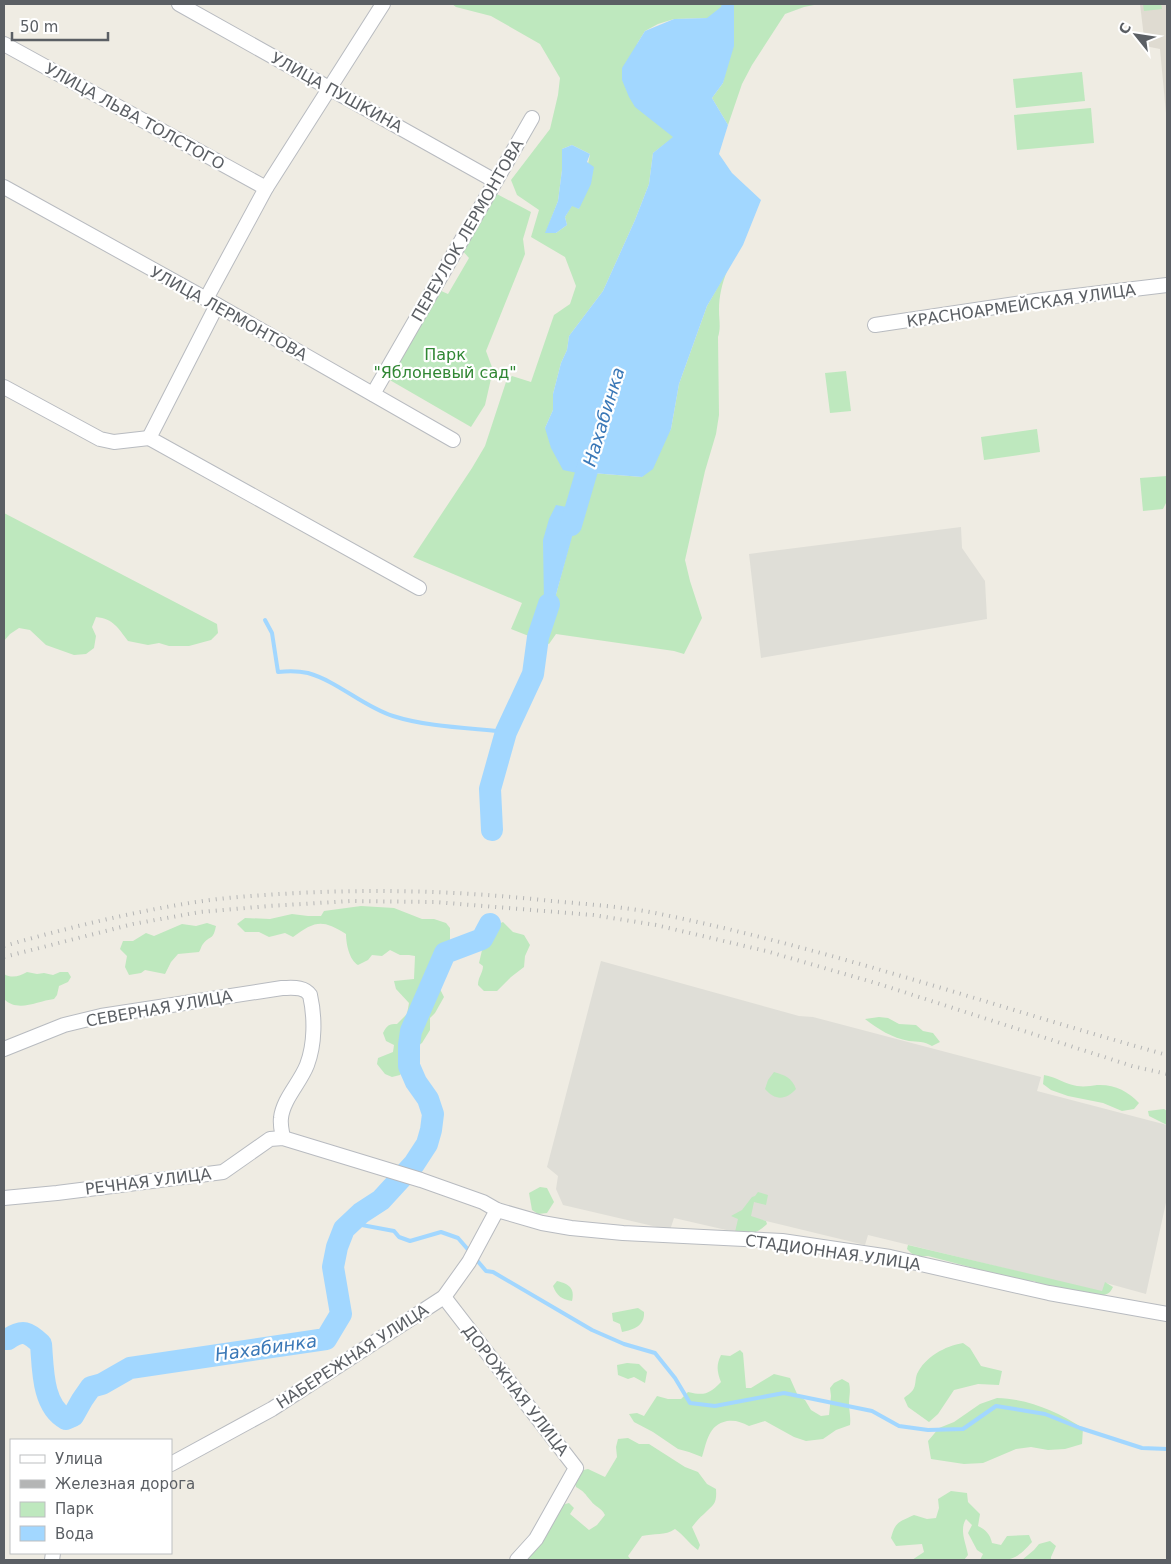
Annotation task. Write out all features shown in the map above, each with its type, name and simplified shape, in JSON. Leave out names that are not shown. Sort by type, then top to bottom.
[{"type":"street","name":"УЛИЦА ПУШКИНА","points":[[179,4],[495,181]]},
{"type":"street","points":[[149,438],[266,188],[384,4]]},
{"type":"street","name":"УЛИЦА ЛЬВА ТОЛСТОГО","points":[[4,44],[266,188]]},
{"type":"street","name":"ПЕРЕУЛОК ЛЕРМОНТОВА","points":[[373,394],[532,118]]},
{"type":"street","name":"УЛИЦА ЛЕРМОНТОВА","points":[[4,188],[212,302],[453,440]]},
{"type":"street","name":"КРАСНОАРМЕЙСКАЯ УЛИЦА","points":[[875,325],[1042,300],[1167,285]]},
{"type":"street","points":[[4,387],[100,439],[114,442],[149,438],[419,588]]},
{"type":"street","name":"СЕВЕРНАЯ УЛИЦА","points":[[4,1049],[64,1025],[101,1016],[282,988],[302,989],[307,992],[311,1000],[314,1026],[308,1064],[301,1080],[285,1106],[281,1118],[283,1138]]},
{"type":"street","name":"СТАДИОННАЯ УЛИЦА","points":[[283,1138],[421,1180],[483,1202],[497,1210],[542,1223],[571,1228],[650,1235],[782,1241],[890,1257],[1049,1293],[1167,1314]]},
{"type":"street","name":"РЕЧНАЯ УЛИЦА","points":[[4,1198],[223,1172],[270,1139],[283,1138]]},
{"type":"street","name":"НАБЕРЕЖНАЯ УЛИЦА","points":[[172,1463],[272,1409],[444,1297],[469,1262],[497,1210]]},
{"type":"street","name":"ДОРОЖНАЯ УЛИЦА","points":[[444,1297],[576,1468],[536,1539],[517,1560]]},
{"type":"shaded area","points":[[1140,4],[1167,4],[1167,124],[1160,49],[1145,46]]},
{"type":"shaded area","points":[[961,527],[962,548],[985,581],[987,619],[761,658],[749,554]]},
{"type":"shaded area","points":[[601,961],[799,1016],[813,1017],[1041,1077],[1037,1091],[1167,1125],[1167,1198],[1146,1294],[1106,1283],[1102,1292],[868,1235],[865,1245],[750,1217],[735,1232],[674,1218],[670,1230],[563,1205],[556,1189],[558,1176],[547,1167]]},
{"type":"green space","points":[[452,4],[722,4],[722,7],[708,18],[674,19],[658,24],[645,31],[637,44],[669,132],[674,137],[653,153],[649,184],[603,291],[569,336],[567,350],[561,363],[553,394],[553,410],[545,428],[582,474],[579,487],[585,489],[591,473],[642,477],[671,429],[679,384],[707,306],[727,271],[719,305],[719,415],[685,560],[702,618],[684,654],[556,634],[549,644],[511,629],[522,603],[413,557],[485,446],[506,382],[512,376],[531,382],[554,315],[570,304],[576,286],[565,257],[531,237],[539,210],[517,195],[511,180],[550,129],[560,78],[540,44],[491,16],[456,7]],"holes":[[[572,145],[590,154],[579,209],[572,205],[565,217],[567,225],[556,233],[546,232],[558,201],[562,170],[562,149]],[[582,497],[554,602],[543,634],[536,631]]]},
{"type":"green space","points":[[734,4],[819,4],[785,14],[742,84],[728,125],[712,98],[723,83]]},
{"type":"green space","points":[[1143,4],[1161,4],[1162,9],[1144,11]]},
{"type":"green space","points":[[1082,72],[1085,101],[1016,108],[1013,79]]},
{"type":"green space","points":[[1091,108],[1094,143],[1017,150],[1014,115]]},
{"type":"green space","name":"Парк \"Яблоневый сад\"","points":[[495,193],[531,212],[523,239],[525,254],[486,351],[493,370],[485,405],[471,427],[388,379],[439,290],[448,294],[469,258],[461,249]]},
{"type":"green space","points":[[846,371],[851,411],[830,413],[825,373]]},
{"type":"green space","points":[[1037,429],[1040,452],[984,460],[981,437]]},
{"type":"green space","points":[[1167,476],[1167,501],[1163,509],[1143,511],[1140,478]]},
{"type":"green space","points":[[4,513],[217,624],[218,633],[211,640],[189,646],[169,646],[159,643],[148,645],[128,641],[111,622],[96,617],[92,627],[96,636],[94,648],[86,654],[74,655],[46,645],[30,630],[19,628],[4,641]]},
{"type":"green space","points":[[361,906],[394,908],[422,919],[434,919],[446,923],[450,928],[450,967],[445,969],[443,980],[439,987],[444,997],[430,1018],[430,1030],[422,1043],[414,1048],[412,1057],[400,1075],[392,1077],[385,1074],[377,1064],[378,1058],[393,1052],[394,1045],[386,1041],[383,1033],[386,1028],[397,1024],[407,1014],[409,1003],[396,989],[394,981],[414,979],[415,956],[400,955],[390,950],[382,956],[372,955],[368,960],[358,965],[350,955],[346,934],[331,926],[324,924],[313,925],[293,937],[285,933],[269,937],[259,932],[245,932],[237,924],[245,918],[270,919],[292,914],[321,916],[324,911]]},
{"type":"green space","points":[[503,922],[513,932],[524,935],[530,945],[525,956],[524,967],[497,991],[484,991],[478,985],[483,966],[479,963],[487,929]]},
{"type":"green space","points":[[207,923],[216,926],[215,931],[205,941],[199,952],[178,954],[171,962],[165,974],[145,970],[141,973],[129,975],[125,967],[127,956],[120,949],[123,941],[133,941],[146,933],[154,936],[182,924],[196,926]]},
{"type":"green space","points":[[27,972],[53,975],[60,972],[68,972],[71,977],[68,982],[59,986],[54,999],[21,1006],[9,1003],[4,999],[4,974],[16,976]]},
{"type":"green space","points":[[888,1018],[899,1024],[916,1025],[923,1031],[933,1033],[940,1042],[932,1046],[924,1042],[903,1040],[886,1033],[865,1019]]},
{"type":"green space","points":[[774,1072],[788,1077],[796,1089],[792,1093],[780,1098],[769,1093],[765,1089],[768,1080]]},
{"type":"green space","points":[[1044,1075],[1077,1086],[1103,1085],[1115,1087],[1130,1095],[1139,1103],[1134,1109],[1122,1111],[1103,1103],[1068,1096],[1051,1090],[1043,1084]]},
{"type":"green space","points":[[1164,1109],[1167,1111],[1167,1125],[1149,1116],[1148,1111]]},
{"type":"green space","points":[[540,1187],[547,1188],[554,1202],[547,1213],[538,1214],[532,1210],[529,1193]]},
{"type":"green space","points":[[758,1192],[768,1195],[766,1205],[754,1202],[751,1216],[766,1221],[767,1224],[752,1233],[725,1233],[723,1230],[735,1232],[738,1219],[731,1216],[742,1210]]},
{"type":"green space","points":[[908,1245],[1102,1291],[1105,1282],[1113,1287],[1107,1294],[1098,1296],[1043,1286],[1034,1281],[1011,1280],[1005,1275],[997,1276],[928,1256],[918,1257],[907,1249]]},
{"type":"green space","points":[[557,1281],[570,1287],[573,1293],[572,1301],[562,1298],[556,1292],[553,1286]]},
{"type":"green space","points":[[638,1308],[644,1312],[641,1324],[631,1330],[622,1332],[620,1324],[613,1321],[612,1313]]},
{"type":"green space","points":[[963,1343],[970,1348],[981,1366],[1002,1371],[999,1385],[978,1384],[954,1390],[938,1414],[929,1422],[908,1407],[904,1398],[915,1387],[917,1374],[925,1362],[936,1353]]},
{"type":"green space","points":[[740,1350],[743,1353],[746,1388],[751,1388],[774,1374],[790,1378],[798,1396],[805,1400],[811,1410],[821,1416],[829,1415],[830,1388],[834,1383],[842,1379],[849,1383],[850,1425],[836,1430],[823,1439],[806,1441],[794,1437],[765,1421],[749,1426],[727,1421],[712,1430],[702,1457],[678,1449],[634,1422],[629,1414],[637,1413],[644,1416],[657,1396],[668,1399],[681,1399],[688,1392],[703,1394],[713,1389],[721,1382],[718,1362],[721,1355],[730,1356]]},
{"type":"green space","points":[[627,1363],[639,1364],[647,1372],[645,1383],[634,1377],[628,1379],[618,1375],[617,1365]]},
{"type":"green space","points":[[997,1398],[1031,1403],[1063,1416],[1083,1428],[1082,1444],[1065,1449],[1048,1450],[1031,1447],[1016,1449],[983,1463],[964,1464],[931,1459],[928,1441],[939,1428],[954,1422],[980,1404]]},
{"type":"green space","points":[[628,1438],[639,1444],[649,1444],[685,1467],[698,1472],[707,1484],[716,1489],[714,1503],[692,1527],[700,1545],[698,1550],[675,1529],[663,1534],[642,1536],[628,1556],[631,1560],[525,1560],[558,1506],[569,1503],[574,1508],[570,1514],[589,1530],[597,1525],[605,1515],[602,1510],[576,1487],[574,1480],[579,1471],[588,1469],[605,1477],[617,1457],[616,1447],[618,1439]]},
{"type":"green space","points":[[951,1491],[967,1493],[968,1502],[980,1514],[978,1526],[987,1533],[992,1543],[1001,1545],[1007,1536],[1029,1535],[1032,1542],[1020,1554],[1009,1559],[980,1560],[983,1554],[977,1550],[968,1533],[972,1525],[966,1519],[963,1532],[968,1555],[964,1560],[912,1560],[924,1552],[922,1544],[896,1546],[891,1538],[894,1529],[901,1521],[914,1515],[927,1519],[936,1518],[939,1508],[938,1499]]},
{"type":"green space","points":[[1050,1541],[1056,1546],[1051,1560],[1022,1560],[1039,1544]]},
{"type":"water","points":[[722,4],[734,4],[734,46],[723,83],[712,98],[728,125],[719,154],[732,173],[761,200],[743,245],[707,306],[679,384],[671,429],[653,469],[642,477],[592,473],[585,489],[578,488],[582,474],[563,470],[551,448],[545,428],[553,410],[553,394],[561,363],[567,350],[569,336],[603,291],[635,220],[649,184],[653,153],[673,137],[635,107],[622,80],[622,68],[645,31],[674,19],[707,18],[721,7]]},
{"type":"water","points":[[572,145],[590,154],[587,162],[594,167],[591,184],[579,209],[572,206],[565,217],[567,225],[556,233],[545,233],[558,201],[562,170],[562,149]]},
{"type":"water","points":[[577,495],[583,497],[554,602],[543,634],[536,631],[544,605],[543,540],[549,519],[556,505],[572,508]]},
{"type":"waterway","name":"Нахабинка","points":[[571,525],[590,460]]},
{"type":"waterway","name":"Нахабинка","points":[[492,830],[490,789],[506,732],[533,674],[538,637],[549,604]]},
{"type":"waterway","points":[[265,620],[272,633],[278,672],[301,672],[319,677],[382,712],[406,720],[434,725],[506,732]]},
{"type":"waterway","name":"Нахабинка","points":[[4,1339],[25,1333],[41,1344],[43,1375],[48,1396],[58,1413],[66,1419],[73,1416],[91,1387],[102,1384],[130,1368],[326,1339],[341,1314],[333,1267],[337,1247],[344,1229],[361,1213],[381,1200],[414,1164],[427,1144],[431,1130],[433,1114],[428,1099],[416,1082],[409,1066],[411,1031],[445,953],[482,939],[490,924]]},
{"type":"waterway","points":[[351,1223],[394,1231],[399,1237],[410,1241],[441,1232],[458,1238],[471,1253]]},
{"type":"waterway","points":[[475,1258],[486,1271],[493,1272],[592,1330],[624,1344],[655,1353],[675,1378],[690,1403],[715,1406],[784,1393],[872,1411],[899,1426],[928,1430],[963,1429],[996,1406],[1045,1414],[1080,1428],[1142,1448],[1167,1449]]},
{"type":"railway","points":[[4,946],[123,916],[172,906],[233,897],[359,891],[450,893],[511,897],[631,909],[724,928],[915,980],[1167,1055]]},
{"type":"railway","points":[[4,957],[133,924],[200,912],[269,906],[351,901],[435,902],[593,915],[656,925],[766,951],[879,984],[1132,1066],[1167,1074]]}]
